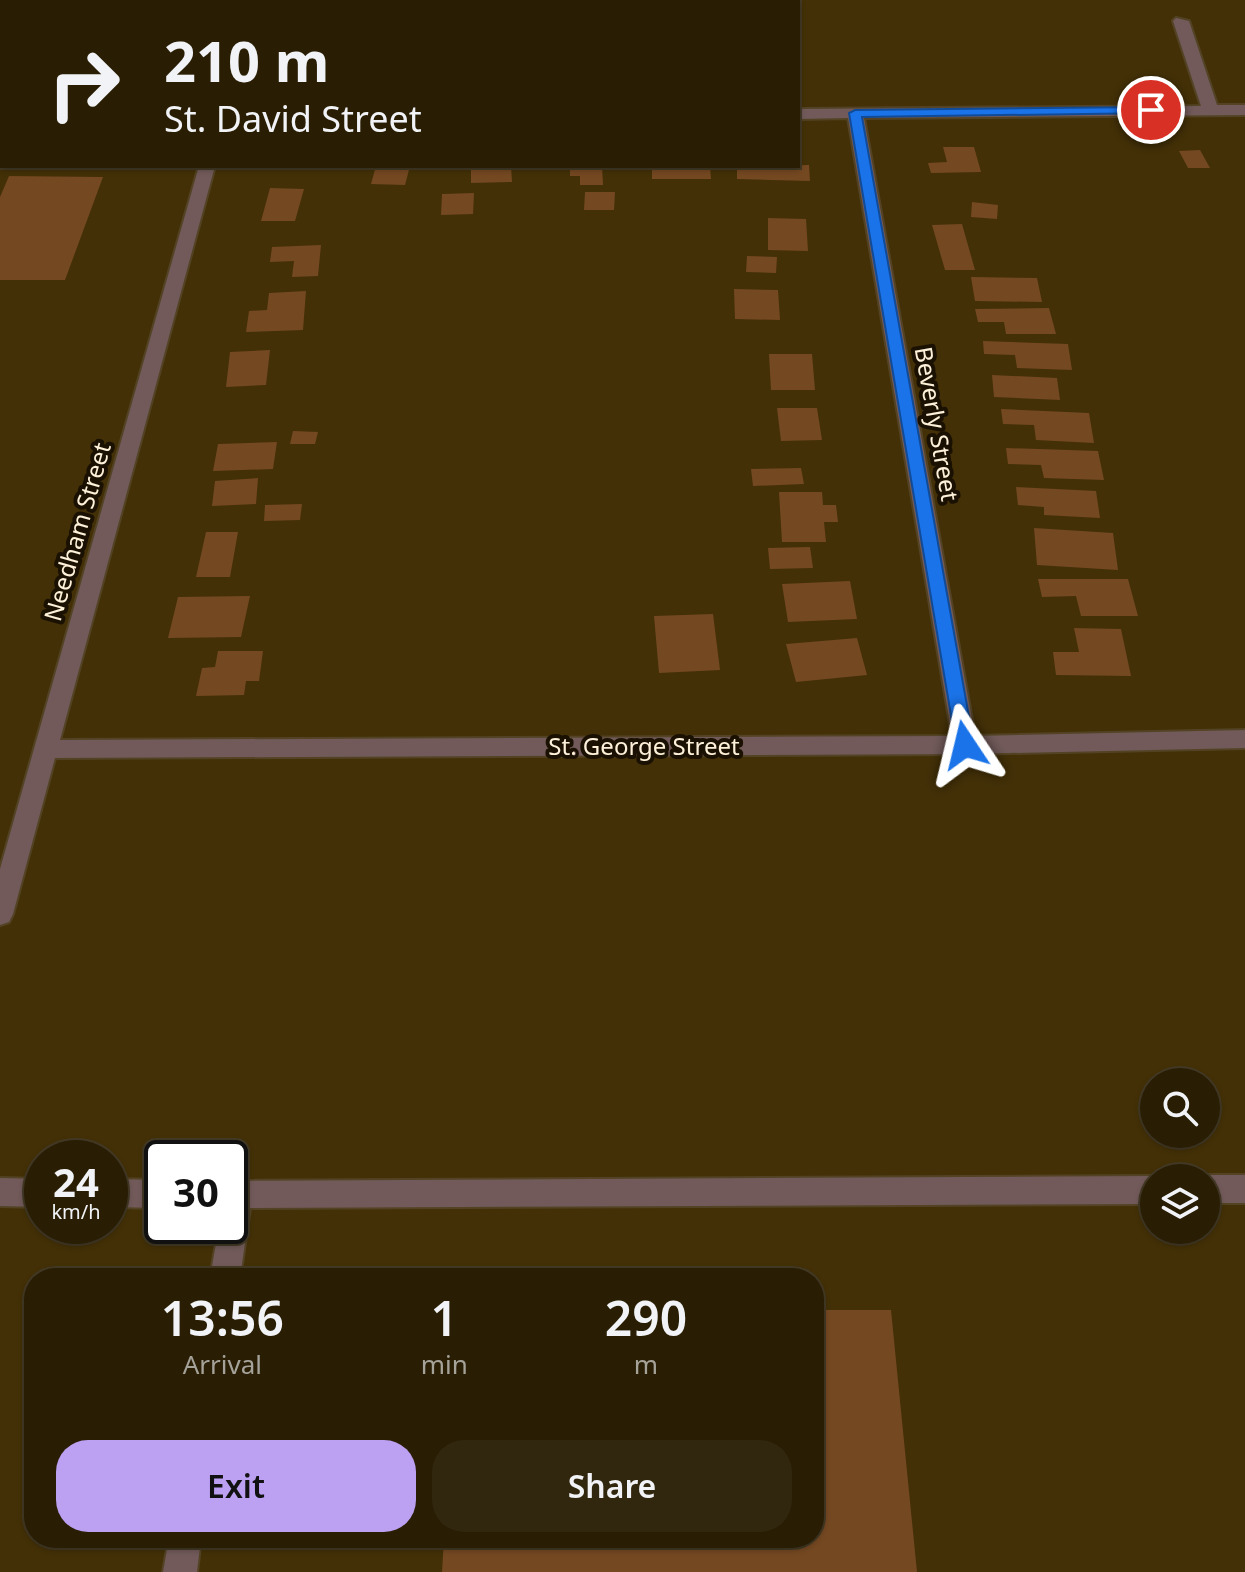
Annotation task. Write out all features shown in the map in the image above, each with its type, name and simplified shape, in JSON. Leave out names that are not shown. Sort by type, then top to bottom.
[{"type":"street","points":[[1181,21],[1210,110]]},
{"type":"street","points":[[800,114],[1245,110]]},
{"type":"street","name":"Beverly Street","points":[[855,113],[965,745]]},
{"type":"street","name":"Needham Street","points":[[0,914],[206,168]]},
{"type":"street","name":"St. George Street","points":[[44,749],[965,745],[1245,739]]},
{"type":"street","points":[[1220,1189],[1245,1189]]},
{"type":"street","points":[[248,1195],[1140,1190]]},
{"type":"street","points":[[0,1192],[24,1193]]},
{"type":"street","points":[[226,1268],[229,1244]]},
{"type":"street","points":[[180,1572],[184,1548]]},
{"type":"shaded area","points":[[800,0],[1245,0],[1245,1572],[0,1572],[0,168],[800,168]]},
{"type":"building","points":[[943,147],[974,147],[981,172],[931,173],[928,163],[947,162]]},
{"type":"building","points":[[1200,150],[1210,168],[1188,168],[1179,151]]},
{"type":"building","points":[[800,165],[809,165],[810,181],[737,179],[737,168],[800,168]]},
{"type":"building","points":[[375,168],[409,168],[405,185],[371,184]]},
{"type":"building","points":[[471,168],[511,168],[512,182],[471,183]]},
{"type":"building","points":[[570,168],[602,168],[603,185],[580,185],[580,176],[570,176]]},
{"type":"building","points":[[652,168],[710,168],[711,179],[652,179]]},
{"type":"building","points":[[9,176],[103,177],[65,280],[0,280],[0,197]]},
{"type":"building","points":[[270,188],[304,189],[295,221],[261,221]]},
{"type":"building","points":[[585,192],[615,192],[614,210],[584,210]]},
{"type":"building","points":[[474,193],[473,214],[441,215],[442,194]]},
{"type":"building","points":[[972,202],[998,205],[997,219],[971,217]]},
{"type":"building","points":[[768,218],[806,219],[808,251],[768,250]]},
{"type":"building","points":[[962,224],[975,270],[945,270],[932,225]]},
{"type":"building","points":[[321,245],[318,276],[292,277],[294,261],[270,262],[272,247]]},
{"type":"building","points":[[747,256],[777,257],[776,273],[746,272]]},
{"type":"building","points":[[971,277],[1037,278],[1042,302],[975,301]]},
{"type":"building","points":[[734,289],[778,290],[780,320],[735,319]]},
{"type":"building","points":[[306,291],[303,330],[246,332],[249,311],[267,310],[269,293]]},
{"type":"building","points":[[1049,308],[1056,334],[1006,334],[1004,322],[978,322],[975,309]]},
{"type":"building","points":[[983,341],[1068,344],[1072,370],[1017,368],[1015,355],[984,354]]},
{"type":"building","points":[[270,350],[266,385],[226,387],[230,352]]},
{"type":"building","points":[[769,354],[812,354],[815,390],[771,390]]},
{"type":"building","points":[[992,375],[1057,378],[1060,400],[994,397]]},
{"type":"building","points":[[777,408],[817,408],[822,440],[781,441]]},
{"type":"building","points":[[1001,409],[1089,413],[1094,443],[1036,440],[1034,425],[1003,424]]},
{"type":"building","points":[[293,431],[318,432],[315,444],[290,444]]},
{"type":"building","points":[[277,442],[273,469],[213,471],[218,444]]},
{"type":"building","points":[[1006,448],[1098,451],[1104,480],[1044,478],[1041,465],[1008,464]]},
{"type":"building","points":[[801,468],[804,484],[753,486],[751,469]]},
{"type":"building","points":[[258,478],[256,504],[212,506],[215,481]]},
{"type":"building","points":[[1016,487],[1096,491],[1100,518],[1044,515],[1044,507],[1018,505]]},
{"type":"building","points":[[779,492],[822,492],[823,505],[836,505],[838,522],[824,522],[826,542],[782,542]]},
{"type":"building","points":[[302,504],[300,520],[264,521],[265,505]]},
{"type":"building","points":[[1034,528],[1113,533],[1118,570],[1037,565]]},
{"type":"building","points":[[206,532],[238,532],[230,577],[196,577]]},
{"type":"building","points":[[810,547],[813,568],[770,569],[768,548]]},
{"type":"building","points":[[1038,579],[1128,579],[1138,616],[1081,616],[1076,596],[1042,597]]},
{"type":"building","points":[[850,581],[857,619],[788,622],[782,584]]},
{"type":"building","points":[[250,596],[241,637],[168,638],[178,597]]},
{"type":"building","points":[[713,614],[720,670],[659,673],[654,616]]},
{"type":"building","points":[[1074,628],[1121,629],[1131,676],[1056,675],[1053,652],[1079,652]]},
{"type":"building","points":[[857,638],[867,675],[796,682],[786,644]]},
{"type":"building","points":[[218,651],[263,651],[259,681],[246,681],[244,695],[196,696],[202,668],[215,667]]},
{"type":"building","points":[[824,1310],[891,1310],[917,1572],[442,1572],[443,1548],[824,1548]]},
{"type":"route","points":[[965,745],[855,113],[1151,110]]}]
